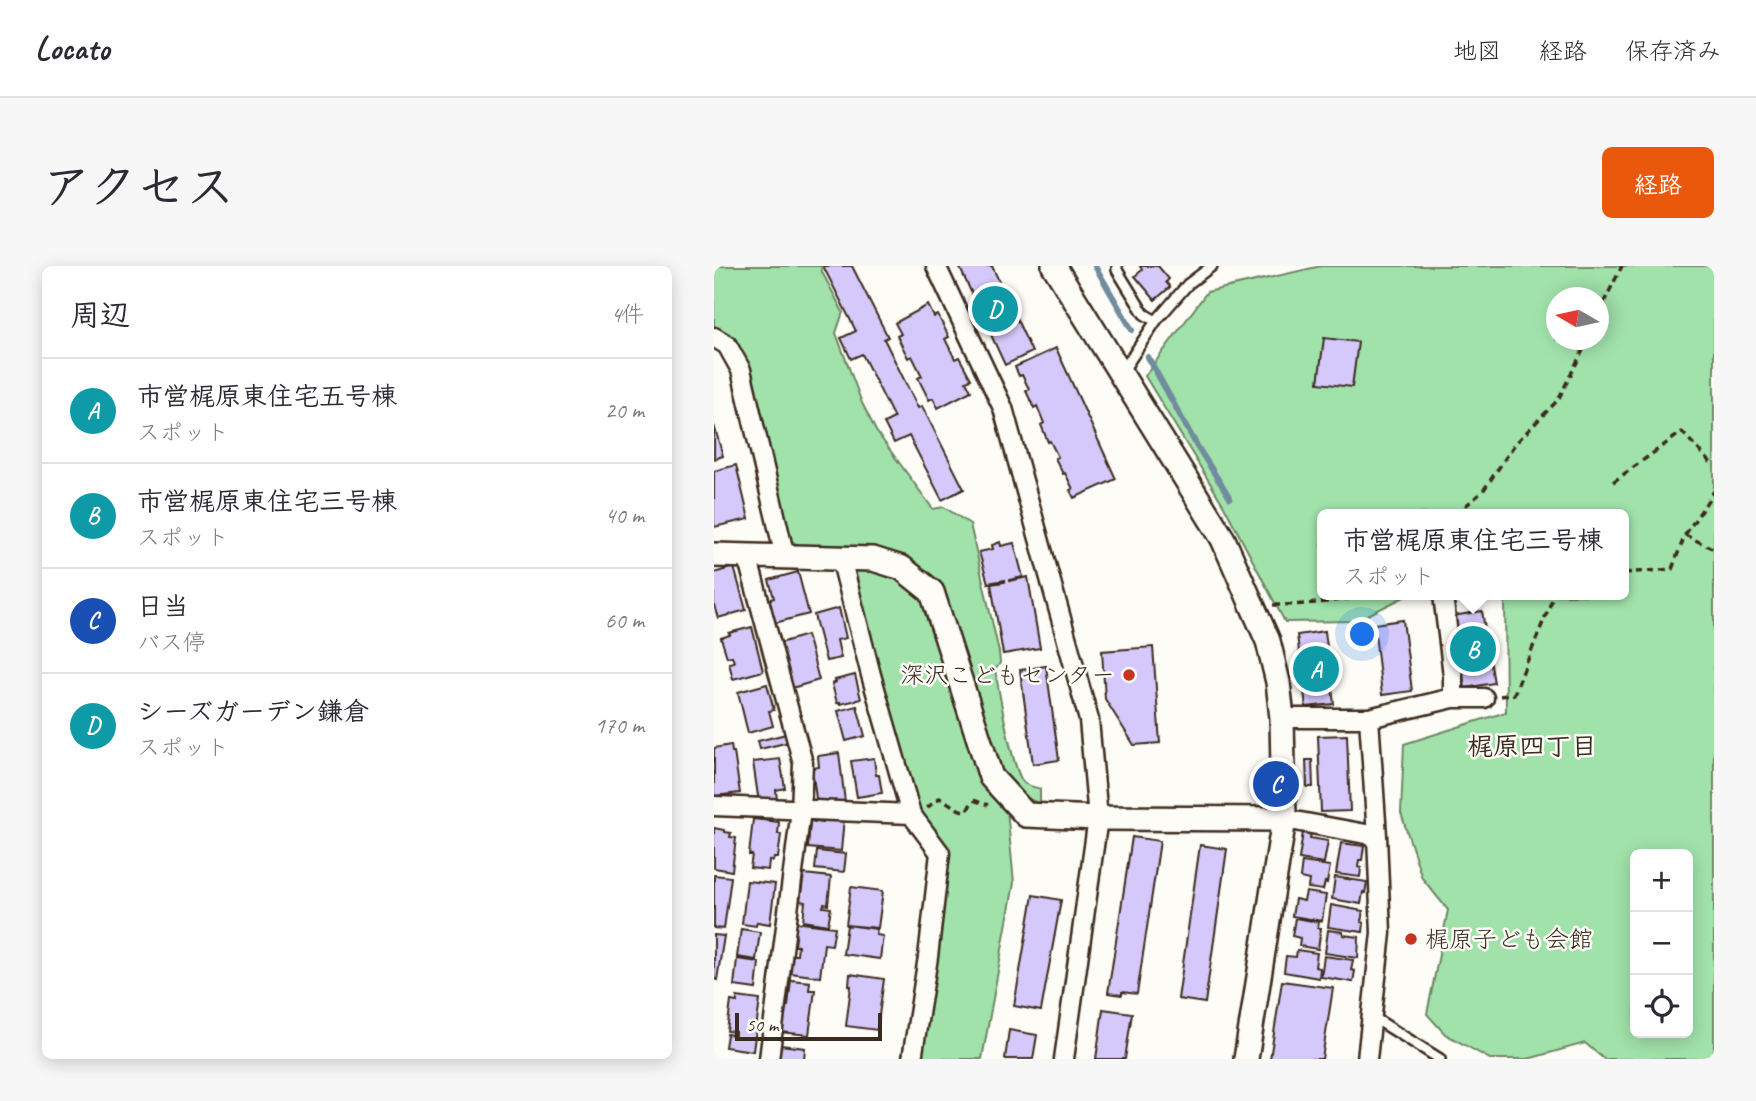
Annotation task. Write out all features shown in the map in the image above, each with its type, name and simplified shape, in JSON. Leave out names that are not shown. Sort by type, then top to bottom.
[{"type":"street","points":[[936,266],[1003,408],[1089,720],[1098,818],[1064,1059]]},
{"type":"street","points":[[1054,266],[1223,539],[1268,641],[1278,682],[1282,718],[1283,819],[1246,1059]]},
{"type":"street","points":[[714,337],[727,345],[741,370],[785,557]]},
{"type":"street","points":[[714,555],[873,559],[902,568],[932,592],[991,777],[1026,814],[1098,818],[1283,819],[1377,836]]},
{"type":"street","points":[[747,556],[803,763],[801,810],[769,1059]]},
{"type":"street","points":[[841,558],[911,814],[940,853],[928,957],[912,1059]]},
{"type":"street","points":[[1444,600],[1453,675],[1453,698]]},
{"type":"street","points":[[1282,718],[1369,718],[1453,698],[1484,698]]},
{"type":"street","points":[[1367,1059],[1381,933],[1369,718]]},
{"type":"street","points":[[714,806],[911,814]]},
{"type":"lane","points":[[1117,266],[1144,314],[1156,321]]},
{"type":"lane","points":[[1121,374],[1156,321],[1188,284],[1212,266]]},
{"type":"lane","points":[[1371,1016],[1440,1059]]},
{"type":"path","points":[[1609,292],[1622,266]]},
{"type":"path","points":[[1462,509],[1483,491],[1515,444],[1558,400],[1583,350]]},
{"type":"path","points":[[1613,482],[1682,432],[1714,466]]},
{"type":"path","points":[[1629,573],[1672,569],[1685,535],[1714,491]]},
{"type":"path","points":[[1685,535],[1714,549]]},
{"type":"path","points":[[1253,604],[1294,605],[1344,600]]},
{"type":"path","points":[[1484,698],[1514,694],[1552,600]]},
{"type":"path","points":[[911,814],[918,813],[939,798],[962,811],[967,811],[973,800],[992,807]]},
{"type":"green space","points":[[714,266],[821,266],[843,312],[836,333],[862,403],[876,431],[933,509],[944,507],[970,524],[999,652],[1000,663],[995,670],[1015,764],[1024,783],[1040,789],[1040,804],[1020,795],[1003,777],[943,593],[800,546],[790,540],[722,333],[714,328]]},
{"type":"green space","points":[[1321,266],[1714,266],[1714,1059],[1604,1059],[1585,1043],[1528,1059],[1490,1059],[1445,1034],[1427,1014],[1448,910],[1422,878],[1401,813],[1404,744],[1506,712],[1505,600],[1629,600],[1629,509],[1317,509],[1317,600],[1398,600],[1356,621],[1285,622],[1224,506],[1145,376],[1207,292]]},
{"type":"green space","points":[[872,567],[896,577],[925,597],[989,794],[1007,810],[1014,883],[982,1059],[918,1059],[946,859],[914,803],[855,586],[856,571]]},
{"type":"building","points":[[823,266],[852,266],[888,337],[884,339],[918,408],[922,406],[964,489],[942,500],[909,436],[894,443],[884,423],[894,418],[862,354],[851,359],[841,338],[856,331]]},
{"type":"building","points":[[959,266],[992,266],[1032,352],[1005,365]]},
{"type":"building","points":[[1140,266],[1158,266],[1169,279],[1166,282],[1170,287],[1155,300],[1135,276],[1142,270]]},
{"type":"building","points":[[928,305],[934,317],[938,315],[949,337],[945,339],[955,359],[959,357],[971,379],[966,381],[971,391],[938,408],[933,398],[929,400],[918,378],[922,376],[912,356],[908,358],[897,336],[901,334],[895,323]]},
{"type":"building","points":[[1324,338],[1358,342],[1352,387],[1318,383]]},
{"type":"building","points":[[1056,348],[1116,479],[1074,498],[1070,490],[1073,489],[1055,458],[1058,457],[1041,425],[1044,423],[1037,406],[1034,408],[1026,391],[1029,389],[1015,367]]},
{"type":"building","points":[[714,425],[723,456],[714,459]]},
{"type":"building","points":[[736,465],[749,519],[714,527],[714,471]]},
{"type":"building","points":[[1000,542],[1001,546],[1014,543],[1023,577],[1009,581],[1028,577],[1040,648],[1003,654],[991,584],[1005,580],[988,583],[979,552],[993,549],[992,545]]},
{"type":"building","points":[[734,567],[746,610],[718,618],[714,605],[714,573]]},
{"type":"building","points":[[798,572],[809,614],[771,624],[764,601],[774,598],[769,580]]},
{"type":"building","points":[[839,608],[846,638],[837,640],[841,658],[826,661],[814,615]]},
{"type":"building","points":[[1482,611],[1494,683],[1465,688],[1453,616]]},
{"type":"building","points":[[1403,620],[1412,691],[1382,695],[1374,624]]},
{"type":"building","points":[[752,627],[763,671],[733,679],[729,663],[734,662],[732,656],[727,657],[721,638]]},
{"type":"building","points":[[1325,631],[1334,704],[1306,707],[1297,635]]},
{"type":"building","points":[[807,635],[819,680],[792,688],[780,643]]},
{"type":"building","name":"深沢こどもセンター","points":[[1153,647],[1160,743],[1134,745],[1105,699],[1102,651]]},
{"type":"building","points":[[1046,666],[1059,760],[1033,764],[1020,670]]},
{"type":"building","points":[[855,675],[861,699],[837,703],[832,684],[835,680]]},
{"type":"building","points":[[767,684],[774,710],[769,711],[773,726],[748,733],[738,692]]},
{"type":"building","points":[[857,706],[865,736],[846,741],[838,711]]},
{"type":"building","points":[[786,734],[789,742],[760,749],[758,741]]},
{"type":"building","points":[[1347,735],[1350,811],[1321,812],[1318,736]]},
{"type":"building","points":[[731,745],[740,793],[714,796],[714,748]]},
{"type":"building","points":[[839,753],[845,802],[817,806],[812,768],[819,767],[818,756]]},
{"type":"building","points":[[874,758],[882,793],[857,797],[851,761]]},
{"type":"building","points":[[780,759],[785,788],[776,790],[777,800],[759,803],[753,762]]},
{"type":"building","points":[[1306,760],[1312,760],[1313,787],[1307,787]]},
{"type":"building","points":[[823,816],[844,818],[841,851],[808,848],[810,821],[823,823]]},
{"type":"building","points":[[753,819],[779,822],[778,834],[781,834],[778,858],[769,860],[768,870],[750,868]]},
{"type":"building","points":[[714,828],[731,833],[730,837],[736,838],[732,871],[714,868]]},
{"type":"building","points":[[1303,832],[1311,833],[1310,838],[1328,841],[1324,863],[1299,859]]},
{"type":"building","points":[[1132,837],[1160,841],[1137,994],[1122,992],[1122,995],[1108,993]]},
{"type":"building","points":[[1341,843],[1364,846],[1358,867],[1361,868],[1360,877],[1336,874]]},
{"type":"building","points":[[1200,845],[1227,849],[1205,1003],[1178,999]]},
{"type":"building","points":[[817,851],[846,854],[844,872],[815,869]]},
{"type":"building","points":[[1302,862],[1330,866],[1323,890],[1308,888],[1309,880],[1300,878]]},
{"type":"building","points":[[804,874],[831,877],[828,905],[824,904],[823,907],[831,908],[828,925],[803,921],[805,902],[800,901]]},
{"type":"building","points":[[714,875],[731,877],[724,929],[714,928]]},
{"type":"building","points":[[1335,877],[1367,882],[1361,904],[1332,899]]},
{"type":"building","points":[[747,881],[775,884],[770,924],[742,924]]},
{"type":"building","points":[[851,887],[883,891],[878,928],[846,925]]},
{"type":"building","points":[[1306,892],[1326,895],[1322,921],[1292,916],[1295,899],[1304,901]]},
{"type":"building","points":[[1033,895],[1061,900],[1041,1011],[1014,1006]]},
{"type":"building","points":[[1331,905],[1363,911],[1363,932],[1328,927]]},
{"type":"building","points":[[1295,918],[1319,922],[1318,928],[1321,928],[1318,949],[1299,946],[1300,938],[1292,936]]},
{"type":"building","points":[[794,922],[835,927],[832,945],[824,944],[820,977],[790,973],[792,955],[797,955],[798,946],[795,946],[796,937],[793,937]]},
{"type":"building","points":[[847,925],[877,929],[876,935],[883,936],[880,959],[843,954]]},
{"type":"building","points":[[741,929],[760,932],[756,960],[737,957]]},
{"type":"building","points":[[1328,930],[1359,937],[1358,958],[1325,953]]},
{"type":"building","points":[[714,935],[724,936],[717,980],[714,979]]},
{"type":"building","points":[[1297,950],[1317,953],[1315,967],[1320,968],[1319,978],[1284,972],[1286,956],[1296,957]]},
{"type":"building","points":[[1324,956],[1353,960],[1353,982],[1321,977]]},
{"type":"building","points":[[737,959],[759,962],[756,989],[734,986]]},
{"type":"building","points":[[850,974],[884,979],[877,1030],[846,1026]]},
{"type":"building","points":[[791,980],[810,982],[809,990],[815,990],[809,1035],[780,1032],[784,1006],[788,1006]]},
{"type":"building","points":[[1282,981],[1333,988],[1322,1059],[1270,1059]]},
{"type":"building","points":[[737,997],[760,1000],[753,1051],[725,1047],[727,1034],[735,1035],[735,1032],[727,1031],[731,1001],[737,1002]]},
{"type":"building","points":[[1103,1009],[1132,1013],[1125,1059],[1096,1059]]},
{"type":"building","points":[[1009,1030],[1037,1035],[1033,1059],[1005,1059]]},
{"type":"building","points":[[780,1045],[805,1048],[804,1059],[778,1059]]},
{"type":"waterway","points":[[1095,266],[1132,330]]},
{"type":"waterway","points":[[1148,357],[1197,446],[1230,498]]},
{"type":"place","name":"シーズガーデン鎌倉","points":[[995,309]]},
{"type":"place","name":"市営梶原東住宅三号棟","points":[[1473,649]]},
{"type":"place","name":"市営梶原東住宅五号棟","points":[[1316,669]]},
{"type":"place","name":"深沢こどもセンター","points":[[1129,675]]},
{"type":"place","name":"日当","points":[[1276,784]]},
{"type":"place","name":"梶原子ども会館","points":[[1411,939]]},
{"type":"district","name":"梶原四丁目","points":[[1532,746]]}]
